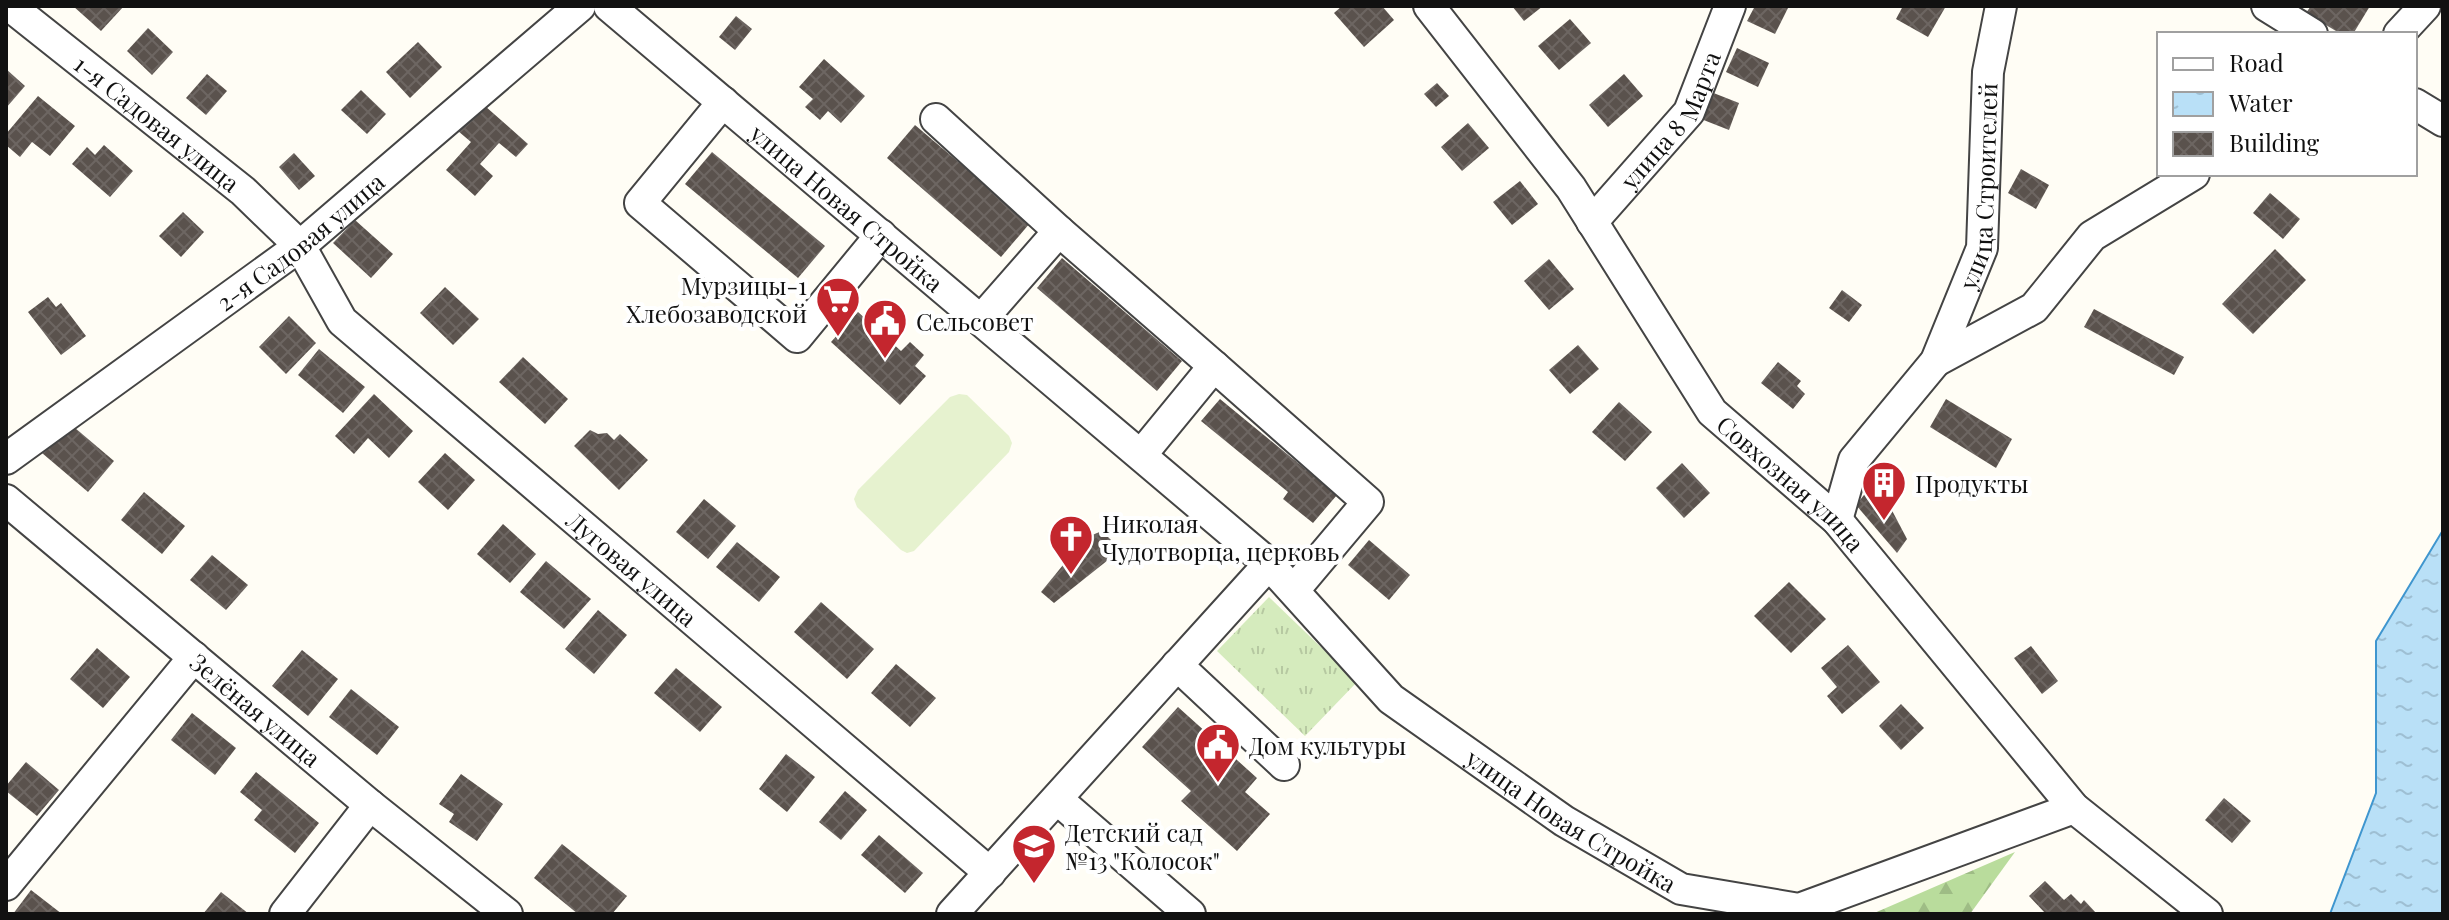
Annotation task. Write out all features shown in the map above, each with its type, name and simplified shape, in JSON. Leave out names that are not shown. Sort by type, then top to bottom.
[{"type":"street","name":"1-я Садовая улица","points":[[10,6],[243,191],[300,246]]},
{"type":"street","name":"2-я Садовая улица","points":[[6,459],[300,246],[580,6]]},
{"type":"street","name":"улица Новая Стройка","points":[[609,6],[1269,564],[1391,699],[1564,821],[1681,889],[1799,909],[2074,808]]},
{"type":"street","name":"Совхозная улица","points":[[1429,6],[1571,188],[1712,412],[1837,520],[2074,808],[2207,914]]},
{"type":"street","name":"улица 8 Марта","points":[[1592,222],[1689,112],[1730,6]]},
{"type":"street","name":"улица Строителей","points":[[1837,520],[1854,460],[1936,361],[1982,248],[1988,72],[2001,6]]},
{"type":"street","points":[[2401,32],[2425,6]]},
{"type":"street","points":[[2276,8],[2309,32]]},
{"type":"street","points":[[723,102],[640,203],[797,337],[881,235]]},
{"type":"street","points":[[2417,105],[2443,121]]},
{"type":"street","points":[[936,119],[1368,502],[1294,590]]},
{"type":"street","name":"улица Строителей","points":[[1936,361],[2034,308],[2092,236],[2191,176]]},
{"type":"street","points":[[981,320],[1059,231]]},
{"type":"street","name":"Луговая улица","points":[[300,246],[342,321],[990,873]]},
{"type":"street","points":[[1141,455],[1214,366]]},
{"type":"street","name":"Зелёная улица","points":[[6,500],[370,805],[507,914]]},
{"type":"street","points":[[952,914],[1269,564]]},
{"type":"street","points":[[6,885],[194,657]]},
{"type":"street","points":[[1177,665],[1284,765]]},
{"type":"street","points":[[1057,799],[1190,914]]},
{"type":"street","points":[[285,914],[370,805]]},
{"type":"green space","points":[[967,395],[1009,436],[1012,443],[1009,452],[914,551],[907,553],[857,507],[854,499],[858,490],[950,397]]},
{"type":"green space","points":[[1269,597],[1357,682],[1305,736],[1217,651]]},
{"type":"green space","points":[[2015,852],[1970,914],[1872,914]]},
{"type":"water","points":[[2443,530],[2443,914],[2330,914],[2376,793],[2376,641]]},
{"type":"building","points":[[73,6],[124,6],[101,31]]},
{"type":"building","points":[[1342,6],[1382,6],[1394,20],[1364,47],[1334,13]]},
{"type":"building","points":[[1512,6],[1543,6],[1524,21]]},
{"type":"building","points":[[1755,6],[1789,6],[1775,34],[1747,21]]},
{"type":"building","points":[[1903,6],[1946,6],[1928,37],[1896,19]]},
{"type":"building","points":[[2311,6],[2370,6],[2354,32],[2338,32],[2306,13]]},
{"type":"building","points":[[736,16],[752,29],[735,50],[719,37]]},
{"type":"building","points":[[1570,19],[1591,43],[1559,70],[1538,46]]},
{"type":"building","points":[[148,28],[173,52],[152,75],[127,51]]},
{"type":"building","points":[[418,42],[442,67],[410,98],[386,72]]},
{"type":"building","points":[[1737,48],[1769,63],[1758,87],[1726,72]]},
{"type":"building","points":[[824,59],[865,96],[841,123],[828,111],[820,120],[805,107],[813,99],[799,87]]},
{"type":"building","points":[[6,69],[25,86],[6,108]]},
{"type":"building","points":[[207,74],[227,91],[206,115],[186,98]]},
{"type":"building","points":[[1624,74],[1643,96],[1608,127],[1589,105]]},
{"type":"building","points":[[1437,83],[1449,96],[1436,107],[1424,94]]},
{"type":"building","points":[[361,90],[386,114],[367,134],[341,110]]},
{"type":"building","points":[[1711,92],[1739,103],[1729,130],[1701,119]]},
{"type":"building","points":[[38,96],[75,126],[50,156],[32,142],[20,157],[6,145],[6,134]]},
{"type":"building","points":[[477,99],[528,144],[516,157],[499,143],[480,164],[493,176],[475,196],[446,170],[471,142],[458,131]]},
{"type":"building","points":[[1468,123],[1489,148],[1462,171],[1441,147]]},
{"type":"building","points":[[915,125],[1030,223],[1001,257],[887,158]]},
{"type":"building","points":[[104,145],[133,171],[110,197],[72,164],[87,147],[95,155]]},
{"type":"building","points":[[712,152],[825,246],[798,278],[685,184]]},
{"type":"building","points":[[294,153],[315,176],[299,190],[279,167]]},
{"type":"building","points":[[2021,169],[2049,185],[2036,209],[2008,193]]},
{"type":"building","points":[[1520,181],[1538,204],[1512,225],[1493,202]]},
{"type":"building","points":[[2270,193],[2300,219],[2283,239],[2253,213]]},
{"type":"building","points":[[183,212],[204,232],[181,257],[159,236]]},
{"type":"building","points":[[355,220],[393,254],[371,278],[333,243]]},
{"type":"building","points":[[2275,249],[2306,280],[2253,334],[2222,304]]},
{"type":"building","points":[[1062,258],[1182,361],[1157,391],[1037,288]]},
{"type":"building","points":[[1549,259],[1574,289],[1549,310],[1524,281]]},
{"type":"building","points":[[445,287],[479,319],[453,345],[420,313]]},
{"type":"building","points":[[1842,290],[1862,305],[1849,322],[1829,308]]},
{"type":"building","points":[[48,297],[56,307],[61,303],[86,336],[61,355],[28,312]]},
{"type":"building","points":[[2094,309],[2184,357],[2174,375],[2084,327]]},
{"type":"building","name":"Сельсовет","points":[[858,312],[901,351],[910,342],[924,355],[915,366],[926,376],[900,405],[831,342]]},
{"type":"building","points":[[289,316],[316,343],[286,374],[259,347]]},
{"type":"building","points":[[1578,345],[1599,369],[1570,394],[1549,370]]},
{"type":"building","points":[[319,349],[365,387],[343,413],[298,375]]},
{"type":"building","points":[[523,357],[568,399],[545,424],[499,382]]},
{"type":"building","points":[[1778,362],[1801,381],[1797,386],[1805,394],[1793,409],[1761,383]]},
{"type":"building","points":[[374,394],[413,431],[389,458],[368,438],[354,454],[335,436]]},
{"type":"building","points":[[1220,399],[1337,495],[1313,523],[1283,499],[1288,492],[1201,421]]},
{"type":"building","points":[[1946,399],[2012,439],[1996,468],[1930,427]]},
{"type":"building","points":[[1619,402],[1652,432],[1625,461],[1592,432]]},
{"type":"building","points":[[68,422],[114,461],[88,492],[42,453]]},
{"type":"building","points":[[590,430],[598,434],[607,433],[614,440],[620,434],[648,460],[619,490],[574,446]]},
{"type":"building","points":[[445,453],[475,480],[448,510],[418,482]]},
{"type":"building","points":[[1682,463],[1710,493],[1684,518],[1656,488]]},
{"type":"building","name":"Продукты","points":[[1876,480],[1907,539],[1897,553],[1856,505]]},
{"type":"building","points":[[144,492],[185,526],[162,554],[121,520]]},
{"type":"building","points":[[704,499],[736,526],[708,559],[676,532]]},
{"type":"building","points":[[503,524],[536,554],[510,583],[477,554]]},
{"type":"building","name":"Николая Чудотворца, церковь","points":[[1102,531],[1115,544],[1108,560],[1054,603],[1041,592],[1085,538]]},
{"type":"building","points":[[1369,540],[1410,575],[1389,600],[1348,565]]},
{"type":"building","points":[[737,542],[780,577],[759,602],[716,567]]},
{"type":"building","points":[[212,555],[248,585],[226,610],[190,580]]},
{"type":"building","points":[[546,561],[591,599],[564,629],[520,592]]},
{"type":"building","points":[[1789,582],[1826,619],[1791,653],[1754,616]]},
{"type":"building","points":[[821,602],[874,649],[847,679],[794,632]]},
{"type":"building","points":[[598,610],[627,635],[594,674],[565,649]]},
{"type":"building","points":[[1848,645],[1880,682],[1842,714],[1827,696],[1837,687],[1821,668]]},
{"type":"building","points":[[2031,646],[2058,681],[2042,694],[2014,658]]},
{"type":"building","points":[[97,648],[130,677],[103,708],[70,679]]},
{"type":"building","points":[[302,650],[338,679],[308,716],[272,686]]},
{"type":"building","points":[[896,664],[936,698],[910,727],[871,693]]},
{"type":"building","points":[[676,668],[722,707],[700,732],[654,693]]},
{"type":"building","points":[[351,689],[399,727],[377,755],[329,717]]},
{"type":"building","points":[[1901,704],[1924,728],[1901,750],[1879,726]]},
{"type":"building","name":"Дом культуры","points":[[1178,707],[1257,778],[1245,792],[1270,814],[1237,851],[1181,801],[1191,791],[1142,747]]},
{"type":"building","points":[[192,713],[236,748],[215,775],[171,740]]},
{"type":"building","points":[[786,754],[815,777],[787,812],[759,789]]},
{"type":"building","points":[[26,762],[59,790],[37,816],[6,791],[6,786]]},
{"type":"building","points":[[256,772],[319,823],[295,853],[254,820],[262,810],[240,792]]},
{"type":"building","points":[[461,774],[503,804],[477,841],[449,822],[454,814],[439,804]]},
{"type":"building","points":[[845,791],[867,810],[841,840],[819,822]]},
{"type":"building","points":[[2224,798],[2251,821],[2232,843],[2205,820]]},
{"type":"building","points":[[879,835],[923,873],[905,893],[861,855]]},
{"type":"building","points":[[562,844],[627,896],[612,914],[578,914],[534,878]]},
{"type":"building","points":[[2045,881],[2064,900],[2071,894],[2081,904],[2084,900],[2097,914],[2046,914],[2029,896]]},
{"type":"building","points":[[31,890],[62,914],[13,914]]},
{"type":"building","points":[[221,892],[249,914],[203,914]]},
{"type":"place","name":"Мурзицы-1 Хлебозаводской","points":[[838,338]]},
{"type":"place","name":"Сельсовет","points":[[885,360]]},
{"type":"place","name":"Продукты","points":[[1884,522]]},
{"type":"place","name":"Николая Чудотворца, церковь","points":[[1071,576]]},
{"type":"place","name":"Дом культуры","points":[[1218,784]]},
{"type":"place","name":"Детский сад №13 \"Колосок\"","points":[[1034,885]]}]
